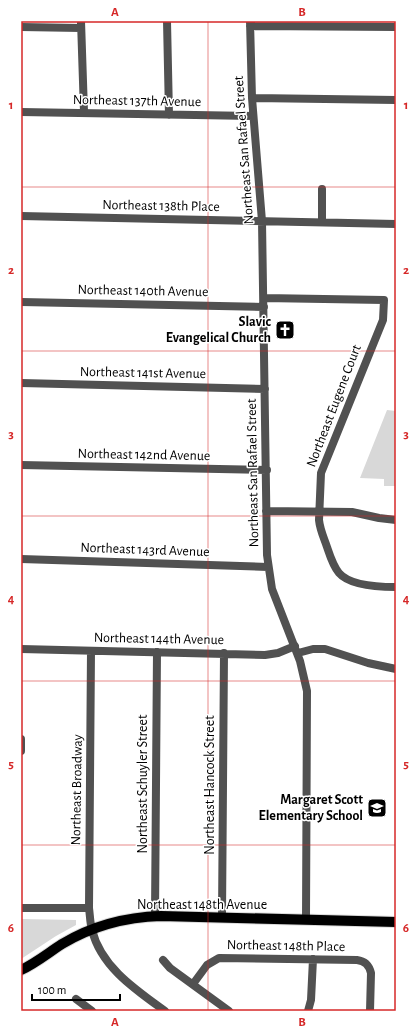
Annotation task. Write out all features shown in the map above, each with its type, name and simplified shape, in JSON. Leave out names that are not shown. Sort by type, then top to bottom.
[{"type":"main road","name":"Northeast 148th Avenue","points":[[21,970],[69,941],[92,930],[119,921],[155,916],[396,922]]},
{"type":"street","points":[[167,21],[169,115]]},
{"type":"street","points":[[21,27],[81,24],[84,112]]},
{"type":"street","points":[[250,24],[396,28]]},
{"type":"street","name":"Northeast San Rafael Street","points":[[250,24],[253,116],[262,221],[266,548],[273,593],[296,650],[306,683],[308,704],[306,919]]},
{"type":"street","points":[[252,98],[396,100]]},
{"type":"street","name":"Northeast 137th Avenue","points":[[21,112],[253,116]]},
{"type":"street","points":[[322,189],[322,222]]},
{"type":"street","name":"Northeast 138th Place","points":[[21,216],[396,224]]},
{"type":"street","name":"Northeast Eugene Court","points":[[264,298],[384,300],[382,320],[321,473],[319,511],[320,527],[329,554],[339,573],[350,580],[376,586],[396,587]]},
{"type":"street","name":"Northeast 140th Avenue","points":[[21,302],[264,307]]},
{"type":"street","name":"Northeast 141st Avenue","points":[[21,383],[265,389]]},
{"type":"street","name":"Northeast 142nd Avenue","points":[[21,465],[266,470]]},
{"type":"street","points":[[266,511],[352,512],[396,520]]},
{"type":"street","name":"Northeast 143rd Avenue","points":[[21,559],[268,567]]},
{"type":"street","name":"Northeast 144th Avenue","points":[[21,649],[271,654],[296,650],[325,649],[368,663],[396,669]]},
{"type":"street","name":"Northeast Broadway","points":[[91,651],[89,908],[92,930]]},
{"type":"street","name":"Northeast Schuyler Street","points":[[155,916],[157,652]]},
{"type":"street","name":"Northeast Hancock Street","points":[[222,917],[224,653]]},
{"type":"street","points":[[21,739],[21,751]]},
{"type":"street","points":[[21,908],[89,908]]},
{"type":"street","points":[[92,930],[102,953],[117,973],[160,1010]]},
{"type":"street","name":"Northeast 148th Place","points":[[193,984],[207,966],[219,958],[357,960],[366,963],[370,968],[370,1011]]},
{"type":"street","points":[[308,1011],[312,994],[313,959]]},
{"type":"street","points":[[163,960],[170,968],[229,1011]]},
{"type":"street","points":[[76,999],[92,1011]]},
{"type":"shaded area","points":[[387,410],[396,411],[396,486],[384,486],[384,479],[360,478]]},
{"type":"shaded area","points":[[21,919],[76,920],[76,925],[21,959]]},
{"type":"place","name":"Slavic Evangelical Church","points":[[285,330]]},
{"type":"place","name":"Margaret Scott Elementary School","points":[[377,808]]}]
